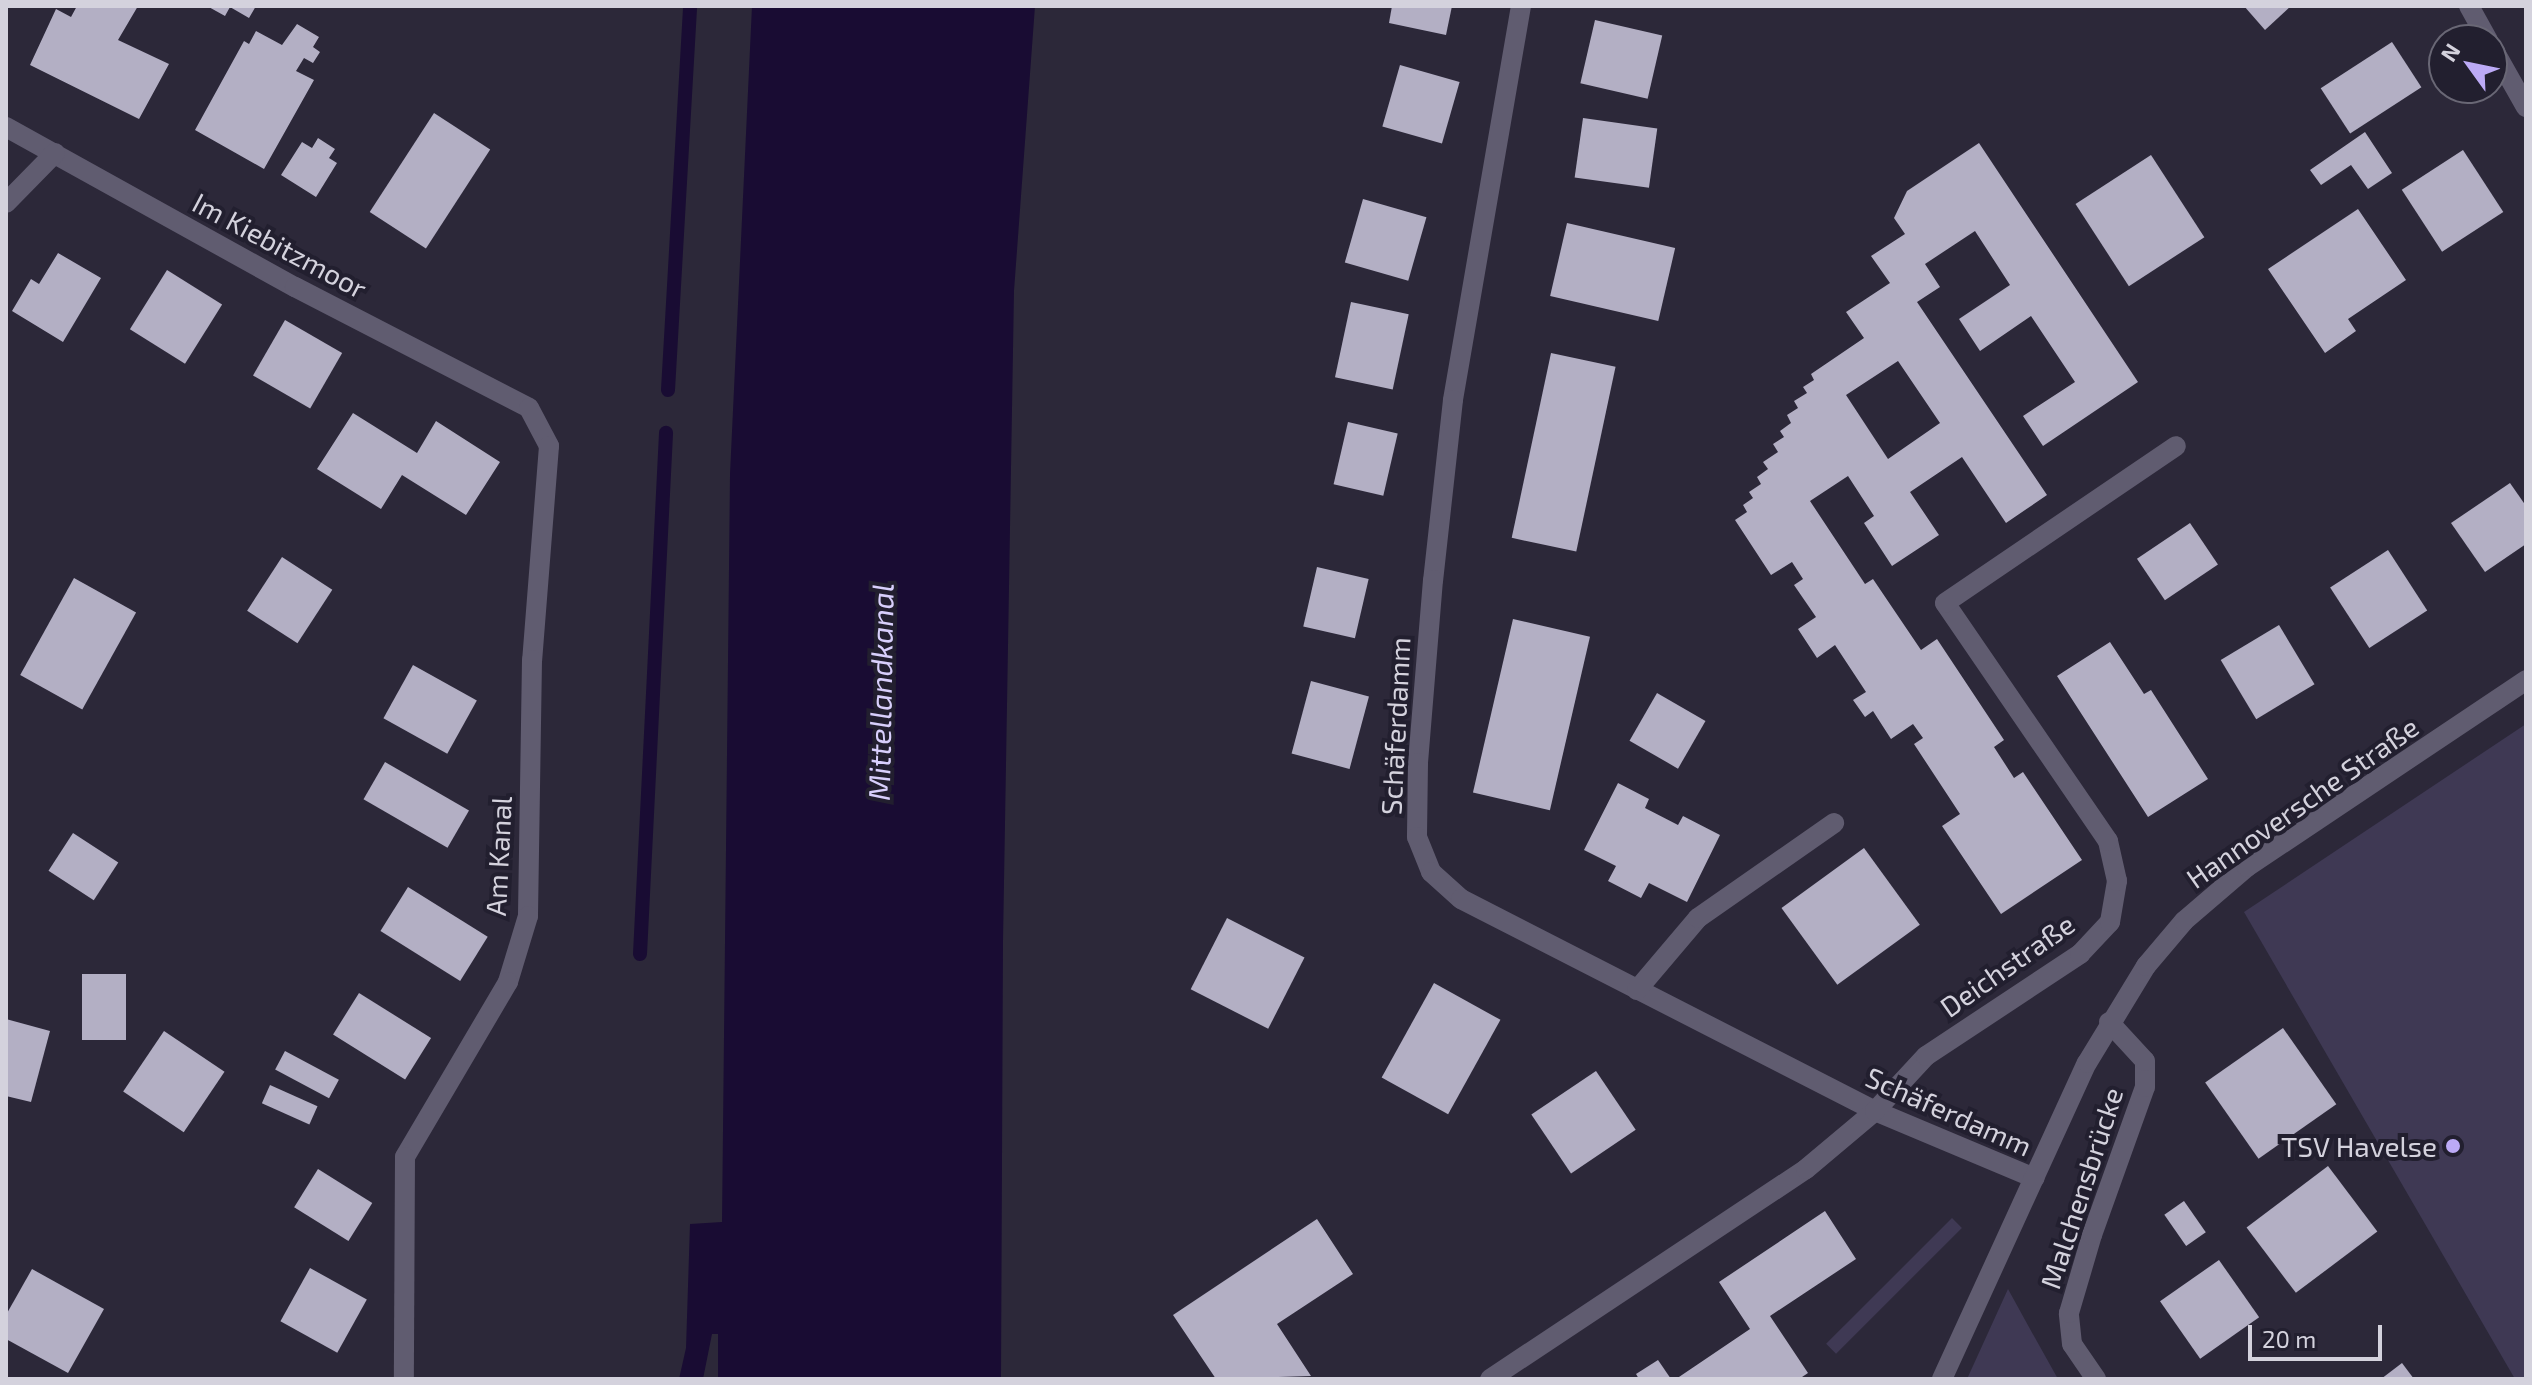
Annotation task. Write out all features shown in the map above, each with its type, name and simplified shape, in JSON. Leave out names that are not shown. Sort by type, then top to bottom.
[{"type":"street","name":"Schäferdamm","points":[[1521,6],[1453,400],[1418,763],[1417,837],[1431,872],[1461,899],[1875,1111],[2034,1178]]},
{"type":"street","points":[[2469,6],[2479,24]]},
{"type":"street","points":[[2508,75],[2526,107]]},
{"type":"street","name":"Im Kiebitzmoor","points":[[6,127],[295,287],[529,408]]},
{"type":"street","points":[[6,203],[55,153]]},
{"type":"street","name":"Am Kanal","points":[[404,1379],[405,1157],[508,982],[528,916],[532,660],[549,446],[529,408]]},
{"type":"street","name":"Deichstraße","points":[[1490,1379],[1806,1169],[1875,1111],[1926,1056],[2080,954],[2110,922],[2117,881],[2108,841],[1945,603],[2176,446]]},
{"type":"street","name":"Hannoversche Straße","points":[[1942,1379],[2109,1022],[2146,966],[2184,921],[2247,867],[2526,680]]},
{"type":"street","points":[[1637,990],[1698,918],[1834,823]]},
{"type":"street","name":"Malchensbrücke","points":[[2096,1379],[2072,1344],[2069,1313],[2092,1235],[2145,1087],[2145,1061],[2109,1022]]},
{"type":"shaded area","name":"TSV Havelse","points":[[2526,724],[2526,1379],[2515,1379],[2244,912]]},
{"type":"shaded area","points":[[1952,1218],[1962,1228],[1836,1354],[1826,1344]]},
{"type":"shaded area","points":[[2008,1289],[2030,1329],[2058,1379],[1967,1379]]},
{"type":"water","name":"Mittellandkanal","points":[[752,6],[1035,6],[1014,291],[1003,942],[1001,1379],[718,1379],[718,1334],[712,1334],[703,1379],[679,1379],[686,1348],[690,1224],[722,1222],[730,474]]},
{"type":"building","points":[[77,6],[138,6],[118,40],[169,64],[139,119],[30,65],[56,9],[71,17]]},
{"type":"building","points":[[207,6],[256,6],[249,18],[230,7],[225,16]]},
{"type":"building","points":[[1392,6],[1452,6],[1446,35],[1389,23]]},
{"type":"building","points":[[2244,6],[2291,6],[2265,30]]},
{"type":"building","points":[[1595,20],[1662,36],[1648,99],[1580,83]]},
{"type":"building","points":[[297,24],[319,37],[313,47],[320,52],[313,63],[304,58],[296,71],[314,80],[264,169],[195,130],[244,41],[249,44],[256,31],[282,45]]},
{"type":"building","points":[[2392,42],[2421,87],[2350,134],[2321,88]]},
{"type":"building","points":[[1400,65],[1460,82],[1442,144],[1382,127]]},
{"type":"building","points":[[434,113],[490,149],[426,248],[370,212]]},
{"type":"building","points":[[1583,118],[1657,128],[1649,188],[1575,177]]},
{"type":"building","points":[[2365,132],[2392,173],[2368,189],[2351,165],[2321,185],[2310,170]]},
{"type":"building","points":[[318,138],[335,149],[329,158],[337,163],[316,197],[281,175],[302,142],[312,148]]},
{"type":"building","points":[[1979,143],[2138,382],[2043,446],[2023,416],[2075,382],[2031,316],[1980,351],[1959,319],[2010,285],[1975,231],[1925,264],[1940,287],[1917,302],[2047,495],[2006,523],[1962,457],[1910,492],[1939,535],[1892,566],[1864,523],[1874,516],[1848,476],[1810,501],[1865,584],[1873,579],[1921,650],[1937,639],[2004,740],[1994,747],[2014,778],[2023,772],[2082,860],[2001,914],[1942,826],[1960,814],[1914,744],[1923,738],[1913,724],[1891,739],[1873,711],[1865,717],[1853,700],[1866,692],[1835,645],[1817,658],[1798,629],[1816,617],[1794,585],[1803,579],[1792,562],[1771,575],[1735,520],[1747,512],[1743,505],[1753,498],[1749,492],[1761,484],[1757,477],[1768,469],[1763,462],[1778,452],[1773,444],[1784,437],[1780,431],[1791,423],[1787,415],[1798,408],[1794,401],[1807,393],[1803,387],[1814,380],[1811,374],[1864,338],[1846,312],[1890,283],[1871,256],[1905,234],[1894,218],[1907,191]],"holes":[[[1898,361],[1940,423],[1888,459],[1846,395]]]},
{"type":"building","points":[[2463,150],[2503,212],[2442,252],[2402,190]]},
{"type":"building","points":[[2151,155],[2204,237],[2129,286],[2076,204]]},
{"type":"building","points":[[1363,199],[1426,217],[1408,281],[1345,262]]},
{"type":"building","points":[[2358,209],[2406,280],[2348,319],[2356,331],[2325,353],[2268,269]]},
{"type":"building","points":[[1567,223],[1675,248],[1658,321],[1550,296]]},
{"type":"building","points":[[58,253],[101,278],[63,342],[12,311],[31,279],[39,284]]},
{"type":"building","points":[[167,270],[222,304],[185,364],[130,329]]},
{"type":"building","points":[[1351,302],[1409,314],[1393,390],[1335,377]]},
{"type":"building","points":[[285,320],[342,353],[310,408],[253,375]]},
{"type":"building","points":[[1551,353],[1616,367],[1576,552],[1512,538]]},
{"type":"building","points":[[353,413],[417,453],[436,421],[500,462],[466,515],[402,475],[381,509],[317,469]]},
{"type":"building","points":[[1348,422],[1398,433],[1383,496],[1334,484]]},
{"type":"building","points":[[2510,483],[2526,506],[2526,544],[2485,572],[2451,523]]},
{"type":"building","points":[[2190,523],[2218,564],[2165,600],[2137,559]]},
{"type":"building","points":[[2388,550],[2427,610],[2369,648],[2330,588]]},
{"type":"building","points":[[282,557],[332,590],[297,643],[247,611]]},
{"type":"building","points":[[1317,567],[1369,579],[1355,638],[1303,626]]},
{"type":"building","points":[[74,578],[136,612],[82,710],[20,675]]},
{"type":"building","points":[[1513,619],[1590,637],[1550,810],[1473,792]]},
{"type":"building","points":[[2279,625],[2315,684],[2256,719],[2221,660]]},
{"type":"building","points":[[2110,642],[2144,694],[2151,690],[2208,779],[2148,817],[2057,676]]},
{"type":"building","points":[[413,665],[477,700],[447,754],[383,718]]},
{"type":"building","points":[[1311,681],[1369,697],[1350,769],[1292,753]]},
{"type":"building","points":[[1657,693],[1705,721],[1678,769],[1630,741]]},
{"type":"building","points":[[385,762],[469,810],[448,848],[364,799]]},
{"type":"building","points":[[1618,783],[1649,799],[1645,808],[1678,825],[1683,816],[1720,835],[1687,902],[1649,883],[1641,898],[1608,881],[1616,866],[1584,850]]},
{"type":"building","points":[[73,833],[118,862],[94,900],[48,871]]},
{"type":"building","points":[[1864,848],[1920,925],[1837,985],[1781,908]]},
{"type":"building","points":[[408,887],[488,937],[460,981],[380,931]]},
{"type":"building","points":[[1227,918],[1305,957],[1268,1029],[1191,989]]},
{"type":"building","points":[[82,974],[126,974],[126,1040],[82,1040]]},
{"type":"building","points":[[1434,983],[1500,1020],[1448,1114],[1382,1077]]},
{"type":"building","points":[[359,993],[431,1038],[405,1080],[333,1035]]},
{"type":"building","points":[[6,1019],[50,1031],[31,1102],[6,1096]]},
{"type":"building","points":[[2283,1028],[2336,1104],[2259,1159],[2205,1082]]},
{"type":"building","points":[[164,1031],[225,1072],[184,1132],[123,1092]]},
{"type":"building","points":[[285,1051],[339,1080],[329,1098],[275,1070]]},
{"type":"building","points":[[1596,1071],[1636,1130],[1571,1173],[1531,1115]]},
{"type":"building","points":[[270,1085],[318,1106],[309,1124],[262,1103]]},
{"type":"building","points":[[2328,1166],[2377,1231],[2296,1293],[2247,1227]]},
{"type":"building","points":[[318,1169],[372,1203],[348,1241],[294,1207]]},
{"type":"building","points":[[2184,1201],[2206,1232],[2186,1246],[2164,1215]]},
{"type":"building","points":[[1825,1211],[1856,1259],[1770,1316],[1808,1373],[1799,1379],[1676,1379],[1750,1329],[1719,1282]]},
{"type":"building","points":[[1317,1219],[1353,1274],[1277,1324],[1311,1376],[1216,1379],[1173,1315]]},
{"type":"building","points":[[2219,1260],[2259,1317],[2200,1359],[2160,1301]]},
{"type":"building","points":[[310,1268],[367,1300],[337,1353],[280,1321]]},
{"type":"building","points":[[32,1269],[104,1309],[68,1373],[6,1339],[6,1315]]},
{"type":"building","points":[[1658,1360],[1671,1379],[1639,1379],[1636,1374]]},
{"type":"building","points":[[2402,1363],[2414,1379],[2381,1379]]},
{"type":"waterway","points":[[668,390],[690,6]]},
{"type":"waterway","points":[[640,954],[666,433]]},
{"type":"place","name":"TSV Havelse","points":[[2453,1146]]}]
